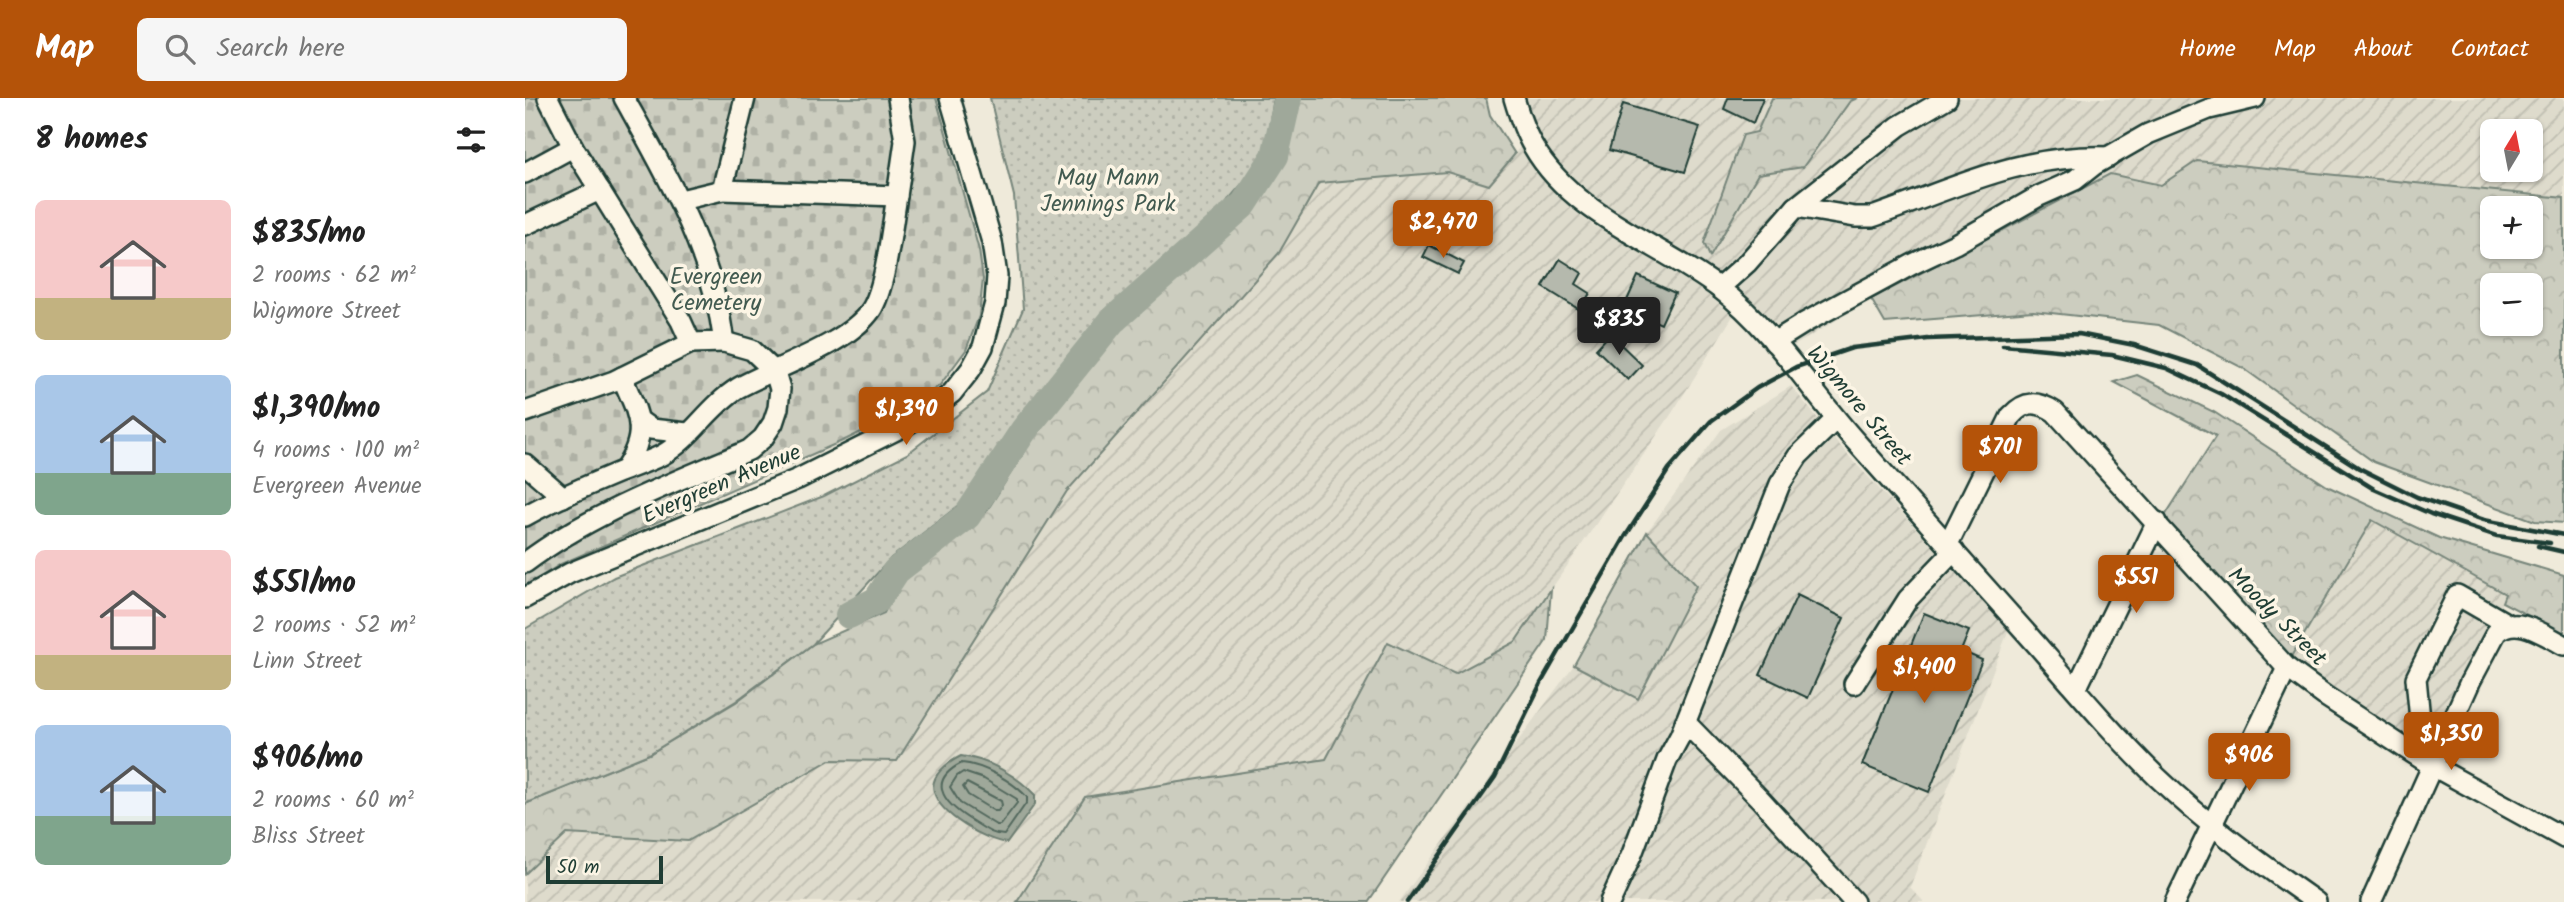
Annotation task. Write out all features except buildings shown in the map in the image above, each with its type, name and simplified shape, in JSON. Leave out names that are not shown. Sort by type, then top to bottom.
[{"type":"street","points":[[548,98],[573,147],[681,321],[691,344]]},
{"type":"street","points":[[624,98],[681,200],[717,295],[724,342]]},
{"type":"street","points":[[722,190],[745,98]]},
{"type":"street","points":[[525,516],[625,469],[662,455],[738,388],[775,372],[858,326],[873,308],[881,285],[897,196],[905,141],[898,98]]},
{"type":"street","name":"Evergreen Avenue","points":[[525,598],[570,573],[798,479],[908,424],[952,393],[971,369],[983,347],[995,303],[997,276],[992,242],[950,98]]},
{"type":"street","name":"Wigmore Street","points":[[1514,98],[1533,147],[1550,170],[1576,196],[1611,221],[1719,288],[1775,342],[1836,419],[2076,690],[2156,776],[2237,847],[2316,902]]},
{"type":"street","points":[[1719,288],[1747,263],[1796,207],[1899,126],[1947,98]]},
{"type":"street","points":[[1775,342],[1806,322],[1913,264],[1965,239],[2039,196],[2075,180],[2094,165],[2148,134],[2209,109],[2255,98]]},
{"type":"street","points":[[525,173],[573,147]]},
{"type":"street","points":[[1796,207],[1855,217],[1872,217],[1994,172],[2042,160],[2075,156],[2110,157]]},
{"type":"street","points":[[525,225],[600,190]]},
{"type":"street","points":[[681,200],[722,190],[897,196]]},
{"type":"street","points":[[525,412],[622,377],[691,344],[724,342],[752,350],[775,372],[780,389],[773,423],[763,438],[749,450],[612,511],[549,545],[525,563]]},
{"type":"street","points":[[622,377],[640,421],[640,437],[635,455],[625,469]]},
{"type":"street","name":"Moody Street","points":[[1951,547],[2011,416],[2018,408],[2033,402],[2045,405],[2055,412],[2157,522],[2287,668],[2431,765],[2564,838]]},
{"type":"street","points":[[1610,902],[1636,844],[1667,760],[1685,722],[1780,484],[1798,456],[1836,419]]},
{"type":"street","points":[[640,421],[651,429],[687,433]]},
{"type":"street","points":[[525,464],[563,497]]},
{"type":"street","points":[[2076,690],[2157,522]]},
{"type":"street","points":[[1854,684],[1908,599],[1951,547]]},
{"type":"street","points":[[2431,765],[2423,751],[2416,678],[2457,595],[2514,624],[2564,645]]},
{"type":"street","points":[[2371,902],[2431,765],[2495,632],[2502,626],[2514,624]]},
{"type":"street","points":[[2175,902],[2287,668]]},
{"type":"street","points":[[1685,722],[1854,902]]},
{"type":"shaded area","points":[[1522,98],[1772,98],[1757,133],[1743,135],[1704,243],[1758,174],[1803,167],[1850,101],[1858,98],[2564,98],[2564,198],[2197,161],[2161,185],[2110,174],[1871,299],[1794,346],[1744,293],[1603,208],[1553,163],[1536,134]]},
{"type":"shaded area","points":[[1520,147],[1536,170],[1573,210],[1594,226],[1680,272],[1733,316],[1672,413],[1515,642],[1455,674],[1388,643],[1326,759],[1085,797],[1017,902],[525,902],[525,874],[567,834],[688,841],[830,760],[897,761],[1067,491],[1279,253],[1319,183],[1447,172],[1489,185]]},
{"type":"shaded area","points":[[1791,386],[1848,455],[2009,629],[1910,887],[1924,902],[1399,902],[1574,665],[1637,699],[1696,586],[1647,532],[1721,430]]},
{"type":"shaded area","points":[[2372,520],[2506,594],[2431,755],[2289,660]]},
{"type":"green space","name":"Evergreen Cemetery","points":[[525,98],[936,98],[979,250],[983,279],[979,316],[966,350],[940,385],[906,410],[847,439],[561,564],[525,587]]},
{"type":"green space","name":"May Mann Jennings Park","points":[[990,98],[1274,98],[1263,159],[1203,230],[1100,318],[1041,393],[967,499],[891,558],[813,644],[736,701],[649,754],[525,804],[525,629],[614,577],[824,496],[907,454],[987,392],[1023,309],[1014,196]]},
{"type":"green space","points":[[1300,98],[1486,98],[1490,115],[1515,154],[1489,185],[1447,172],[1319,183],[1279,253],[1067,491],[897,761],[830,760],[688,841],[567,834],[525,874],[525,804],[649,754],[736,702],[813,644],[884,613],[903,574],[986,512],[1039,429],[1120,329],[1250,212],[1287,157]]},
{"type":"green space","points":[[1772,98],[1858,98],[1850,101],[1803,167],[1758,174],[1710,257],[1704,243],[1743,135],[1757,132]]},
{"type":"green space","points":[[2197,161],[2564,198],[2564,523],[2535,521],[2374,462],[2243,368],[2159,325],[2033,311],[1885,323],[1871,299],[2110,174],[2161,185]]},
{"type":"green space","points":[[2137,375],[2214,412],[2327,486],[2439,538],[2564,575],[2564,634],[2502,602],[2505,594],[2372,520],[2289,660],[2163,519],[2216,436],[2114,382]]},
{"type":"green space","points":[[1647,532],[1696,586],[1638,699],[1574,665]]},
{"type":"green space","points":[[1551,589],[1547,640],[1368,902],[1017,902],[1085,797],[1326,759],[1388,642],[1455,674],[1515,642]]},
{"type":"water","points":[[961,756],[1001,769],[1035,795],[1035,804],[1007,843],[976,832],[954,818],[938,801],[934,792],[934,780],[946,766]]},
{"type":"waterway","points":[[849,615],[877,600],[896,571],[967,516],[1024,430],[1112,321],[1244,204],[1275,156],[1288,98]]},
{"type":"railway","points":[[1407,902],[1495,777],[1541,683],[1625,537],[1669,469],[1711,421],[1757,388],[1796,367],[1852,348],[1928,339],[2079,334],[2134,345],[2197,365],[2359,468],[2417,497],[2484,520],[2564,535]]},
{"type":"railway","points":[[2003,345],[2112,355],[2166,368],[2221,394],[2374,489],[2431,514],[2497,536],[2550,543]]},
{"type":"railway","points":[[2538,546],[2564,552]]}]
